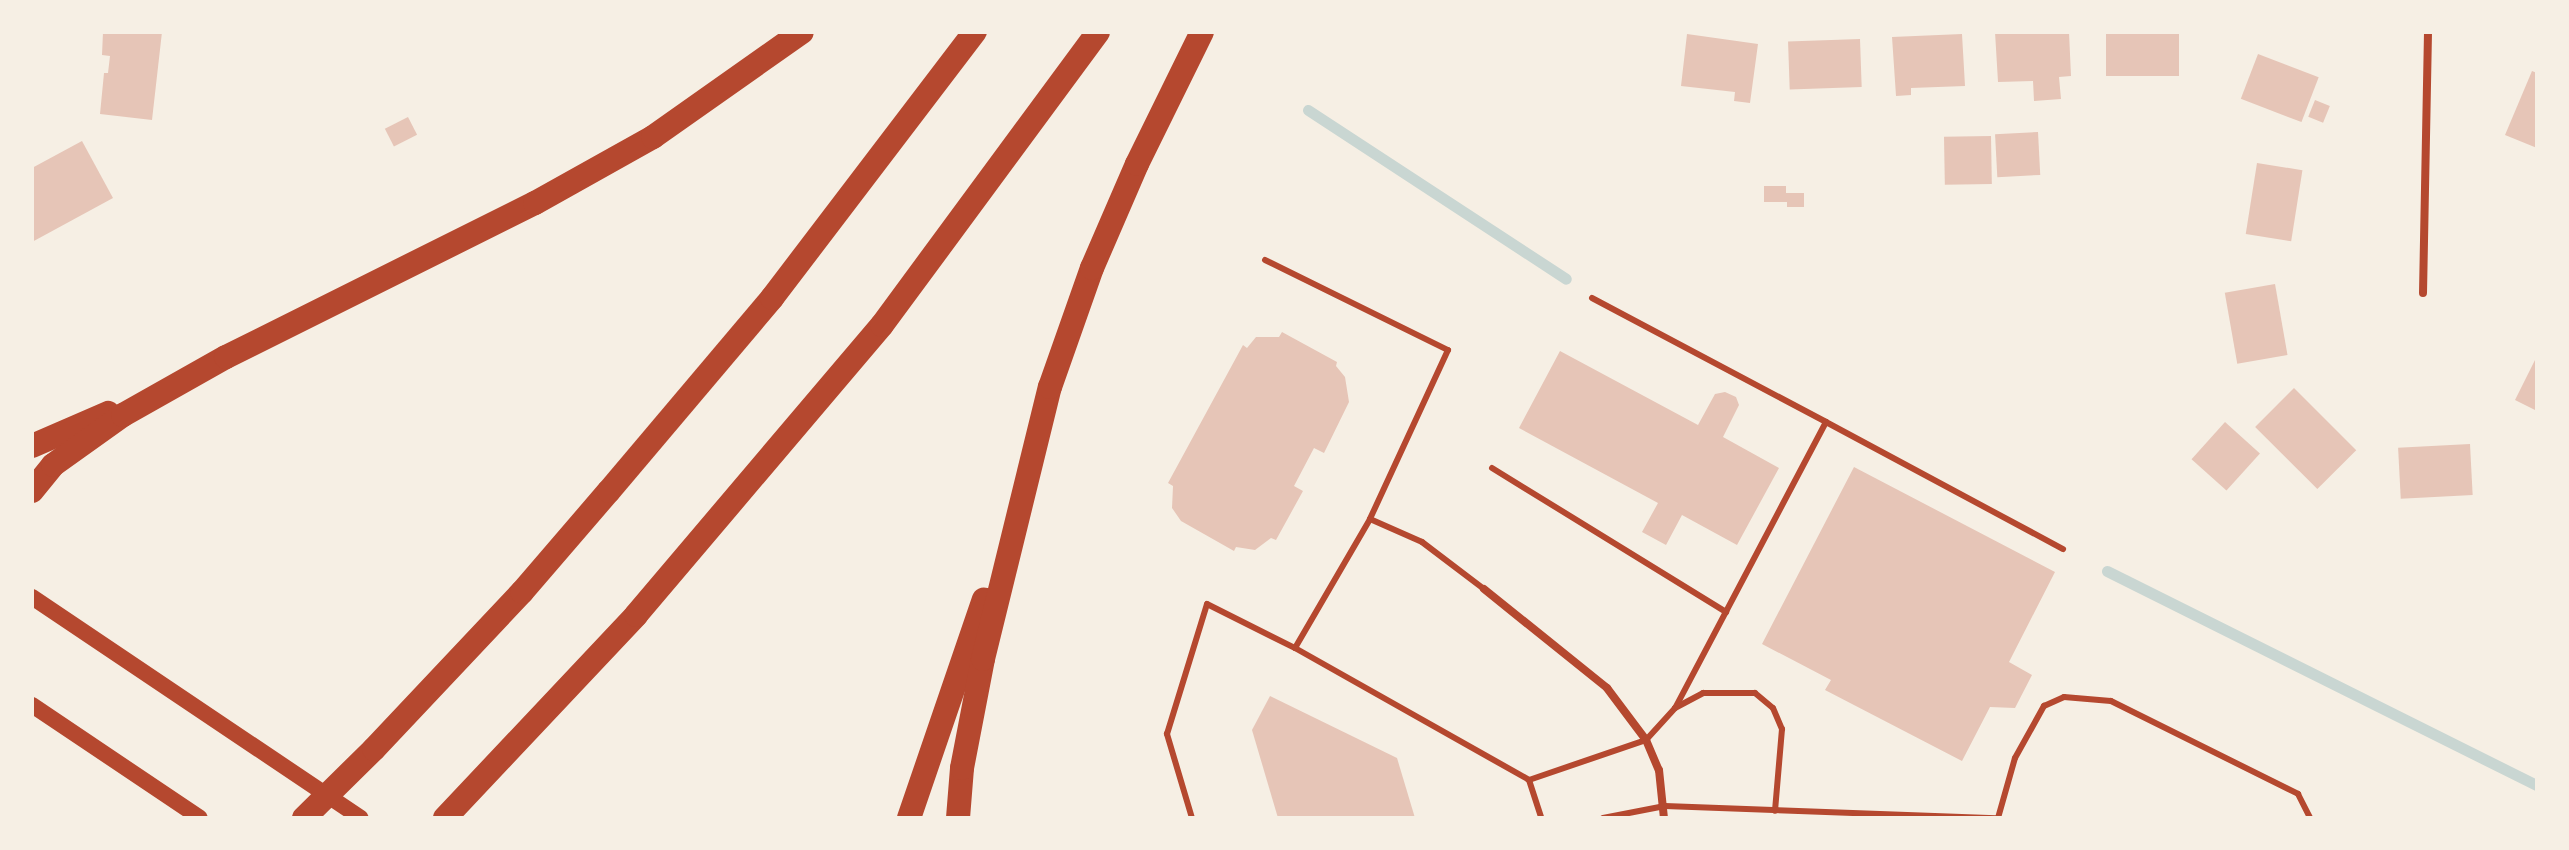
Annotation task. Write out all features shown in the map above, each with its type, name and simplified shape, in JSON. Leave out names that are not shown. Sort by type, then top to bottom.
[{"type":"highway","points":[[32,446],[184,381],[535,203],[653,137],[802,32]]},
{"type":"highway","points":[[304,818],[374,749],[511,603],[609,491],[772,298],[975,32]]},
{"type":"highway","points":[[445,818],[636,615],[882,325],[1098,32]]},
{"type":"highway","points":[[958,818],[962,768],[983,659],[1050,387],[1092,268],[1137,164],[1202,32]]},
{"type":"highway","points":[[32,491],[53,465],[92,437],[184,381]]},
{"type":"highway","points":[[909,818],[1030,468]]},
{"type":"main road","points":[[32,597],[361,818]]},
{"type":"main road","points":[[32,705],[200,818]]},
{"type":"street","points":[[2423,293],[2428,32]]},
{"type":"street","points":[[1484,589],[1607,688],[1646,740],[1659,770],[1664,818]]},
{"type":"lane","points":[[1265,260],[1448,350],[1370,519],[1295,648]]},
{"type":"lane","points":[[1592,298],[2063,549]]},
{"type":"lane","points":[[1529,780],[1646,740],[1675,708],[1826,422]]},
{"type":"lane","points":[[1492,468],[1726,612]]},
{"type":"lane","points":[[1370,519],[1422,542],[1484,589]]},
{"type":"lane","points":[[1192,818],[1167,734],[1207,604],[1295,648],[1529,780],[1541,818]]},
{"type":"lane","points":[[1675,708],[1703,693],[1728,691],[1755,693],[1773,708],[1782,729],[1783,754],[1775,811]]},
{"type":"lane","points":[[1603,818],[1665,806],[1997,818],[2015,758],[2044,706],[2064,697],[2111,701],[2298,794],[2310,818]]},
{"type":"building","points":[[103,32],[162,32],[152,120],[100,114],[104,73],[108,73],[110,56],[102,55]]},
{"type":"building","points":[[1995,32],[2069,32],[2071,76],[2059,77],[2061,99],[2034,101],[2033,81],[1998,82]]},
{"type":"building","points":[[2106,32],[2179,32],[2179,76],[2106,76]]},
{"type":"building","points":[[1687,34],[1758,44],[1750,103],[1734,101],[1735,92],[1681,86]]},
{"type":"building","points":[[1962,34],[1965,86],[1911,88],[1911,95],[1896,96],[1892,37]]},
{"type":"building","points":[[1860,39],[1862,87],[1790,89],[1788,42]]},
{"type":"building","points":[[2258,54],[2319,77],[2301,122],[2241,99]]},
{"type":"building","points":[[2532,71],[2537,73],[2537,148],[2505,135]]},
{"type":"building","points":[[2315,100],[2330,106],[2323,123],[2308,117]]},
{"type":"building","points":[[408,117],[417,135],[394,147],[385,129]]},
{"type":"building","points":[[2038,132],[2040,175],[1997,177],[1995,134]]},
{"type":"building","points":[[1991,136],[1992,184],[1945,185],[1944,137]]},
{"type":"building","points":[[82,141],[113,198],[32,242],[32,168]]},
{"type":"building","points":[[2257,163],[2302,170],[2291,241],[2246,234]]},
{"type":"building","points":[[1764,186],[1786,186],[1786,193],[1804,193],[1804,207],[1787,207],[1787,202],[1764,202]]},
{"type":"building","points":[[2275,284],[2288,355],[2237,364],[2225,293]]},
{"type":"building","points":[[1282,332],[1337,362],[1336,366],[1345,377],[1349,402],[1324,453],[1314,448],[1294,486],[1303,491],[1276,540],[1271,538],[1255,550],[1236,547],[1234,551],[1181,521],[1172,508],[1173,486],[1168,483],[1243,345],[1247,348],[1256,337],[1279,337]]},
{"type":"building","points":[[1560,351],[1698,425],[1715,394],[1725,392],[1736,397],[1739,405],[1723,437],[1779,468],[1737,545],[1682,515],[1666,545],[1642,532],[1658,503],[1519,428]]},
{"type":"building","points":[[2537,356],[2537,411],[2515,400]]},
{"type":"building","points":[[2294,388],[2356,450],[2317,489],[2255,427]]},
{"type":"building","points":[[2225,422],[2260,453],[2226,491],[2192,459]]},
{"type":"building","points":[[2470,444],[2473,495],[2401,499],[2398,448]]},
{"type":"building","points":[[1854,467],[2055,572],[2009,662],[2032,675],[2015,708],[1990,707],[1962,761],[1825,690],[1831,680],[1762,644]]},
{"type":"building","points":[[1270,696],[1397,758],[1415,818],[1278,818],[1252,730]]},
{"type":"waterway","points":[[1308,110],[1566,279]]},
{"type":"waterway","points":[[2107,571],[2537,785]]}]
